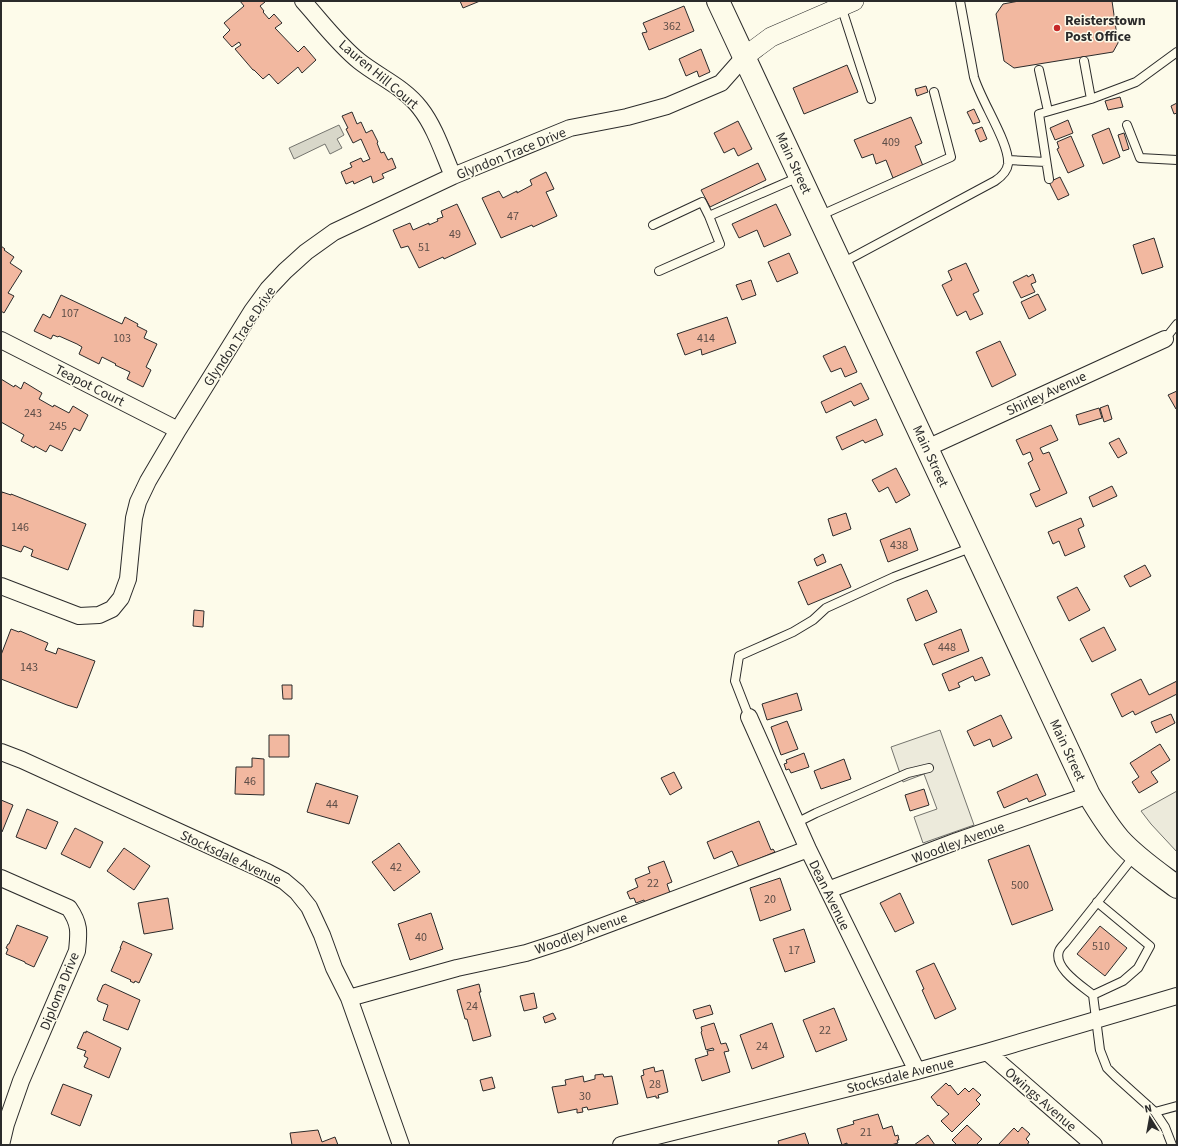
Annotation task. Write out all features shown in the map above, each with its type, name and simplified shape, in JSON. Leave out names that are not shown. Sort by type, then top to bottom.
[{"type":"main road","name":"Main Street","points":[[718,1],[1089,795],[1105,821],[1119,839],[1135,854],[1177,887]]},
{"type":"street","name":"Lauren Hill Court","points":[[303,1],[346,50],[360,62],[410,97],[419,106],[429,120],[453,176]]},
{"type":"street","points":[[744,58],[771,37],[847,3]]},
{"type":"street","name":"Glyndon Trace Drive","points":[[1,586],[79,616],[99,615],[112,609],[121,598],[128,579],[134,518],[138,502],[178,430],[252,311],[268,289],[306,252],[334,232],[453,176],[570,128],[628,117],[667,106],[721,83],[744,58]]},
{"type":"street","name":"Shirley Avenue","points":[[927,448],[1165,339]]},
{"type":"street","name":"Teapot Court","points":[[1,340],[178,430]]},
{"type":"street","name":"Dean Avenue","points":[[749,717],[808,849],[917,1071]]},
{"type":"street","name":"Stocksdale Avenue","points":[[1,752],[29,763],[284,881],[297,892],[309,907],[322,935],[334,968],[349,998],[401,1145]]},
{"type":"street","name":"Woodley Avenue","points":[[828,890],[957,841],[1089,795]]},
{"type":"street","name":"Woodley Avenue","points":[[349,998],[457,968],[533,951],[808,849]]},
{"type":"street","name":"Diploma Drive","points":[[1,878],[69,908],[76,918],[79,932],[77,951],[21,1081],[6,1124],[1,1145]]},
{"type":"street","name":"Stocksdale Avenue","points":[[621,1145],[917,1071],[1177,996]]},
{"type":"street","name":"Owings Avenue","points":[[987,1052],[1094,1145]]},
{"type":"lane","points":[[841,263],[995,181],[1004,174],[1008,166],[1004,145],[978,90],[974,77],[960,1]]},
{"type":"lane","points":[[847,3],[871,99]]},
{"type":"lane","points":[[1049,180],[1039,114],[1091,99],[1136,82],[1177,52]]},
{"type":"lane","points":[[1084,61],[1091,99]]},
{"type":"lane","points":[[1039,70],[1048,111]]},
{"type":"lane","points":[[818,216],[952,157],[934,92]]},
{"type":"lane","points":[[1127,125],[1140,158],[1177,160]]},
{"type":"lane","points":[[1008,160],[1046,162]]},
{"type":"lane","points":[[709,216],[800,176]]},
{"type":"lane","points":[[653,225],[702,202],[720,244],[658,271]]},
{"type":"lane","points":[[1165,339],[1177,324]]},
{"type":"lane","points":[[749,717],[735,681],[739,656],[793,632],[813,620],[826,608],[873,586],[974,547]]},
{"type":"lane","points":[[796,822],[908,773],[929,768]]},
{"type":"lane","points":[[1135,854],[1059,951],[1059,960],[1065,972],[1093,995],[1100,1050],[1107,1068],[1155,1112],[1165,1127],[1172,1145]]},
{"type":"lane","points":[[1093,995],[1123,981],[1138,968],[1150,946],[1096,902]]},
{"type":"lane","points":[[1155,1112],[1177,1106]]},
{"type":"shaded area","points":[[339,125],[344,135],[337,139],[342,148],[330,154],[325,144],[294,159],[289,148]]},
{"type":"shaded area","points":[[940,730],[974,825],[923,843],[914,817],[937,809],[924,774],[903,782],[891,747]]},
{"type":"shaded area","points":[[1177,791],[1177,852],[1141,811]]},
{"type":"building","points":[[240,1],[265,1],[260,6],[264,11],[263,12],[269,19],[274,14],[282,23],[275,28],[298,52],[304,46],[316,60],[302,73],[298,67],[278,84],[269,74],[263,79],[235,49],[241,45],[239,42],[232,47],[223,37],[230,30],[224,23],[244,6]]},
{"type":"building","points":[[460,1],[480,1],[463,8]]},
{"type":"building","name":"Reisterstown Post Office","points":[[1019,1],[1112,1],[1118,43],[1113,52],[1014,68],[1004,61],[996,14],[1003,4]]},
{"type":"building","points":[[684,6],[694,31],[649,50],[642,33],[647,32],[643,23]]},
{"type":"building","points":[[701,49],[710,72],[699,77],[697,71],[686,76],[679,59]]},
{"type":"building","points":[[847,65],[858,92],[804,114],[793,88]]},
{"type":"building","points":[[926,86],[928,92],[917,96],[915,89]]},
{"type":"building","points":[[1120,97],[1123,107],[1108,110],[1105,101]]},
{"type":"building","points":[[1177,103],[1177,113],[1174,114],[1171,106]]},
{"type":"building","points":[[974,109],[980,122],[973,124],[967,112]]},
{"type":"building","points":[[352,112],[357,124],[361,122],[366,133],[372,130],[378,142],[377,143],[381,153],[384,152],[388,160],[392,158],[396,168],[382,174],[384,178],[373,183],[371,176],[354,184],[353,181],[346,184],[341,172],[352,167],[350,163],[361,158],[363,162],[370,159],[361,139],[353,143],[346,129],[348,128],[342,116]]},
{"type":"building","points":[[911,117],[922,143],[915,146],[923,166],[893,178],[886,160],[876,164],[873,154],[862,158],[854,140]]},
{"type":"building","points":[[1068,120],[1073,133],[1055,140],[1050,128]]},
{"type":"building","points":[[738,121],[752,149],[738,156],[734,148],[724,153],[714,133]]},
{"type":"building","points":[[982,127],[987,139],[980,142],[975,130]]},
{"type":"building","points":[[1109,128],[1120,157],[1103,164],[1092,135]]},
{"type":"building","points":[[1124,133],[1129,149],[1123,151],[1118,135]]},
{"type":"building","points":[[1071,136],[1084,166],[1068,173],[1057,149],[1059,148],[1057,142]]},
{"type":"building","points":[[758,163],[766,180],[710,207],[701,190]]},
{"type":"building","points":[[546,172],[554,189],[546,192],[557,216],[533,227],[532,225],[501,238],[482,198],[499,191],[503,198],[517,191],[517,193],[532,185],[530,180]]},
{"type":"building","points":[[1060,177],[1069,195],[1058,200],[1049,182]]},
{"type":"building","points":[[457,204],[476,244],[444,259],[443,257],[419,268],[408,246],[401,248],[393,230],[410,223],[413,230],[429,223],[429,225],[438,221],[437,219],[443,217],[441,211]]},
{"type":"building","points":[[776,204],[791,235],[764,247],[757,230],[739,238],[732,224]]},
{"type":"building","points":[[1154,238],[1163,267],[1142,274],[1133,245]]},
{"type":"building","points":[[1,246],[14,257],[10,263],[22,271],[8,293],[14,296],[4,313],[1,311]]},
{"type":"building","points":[[789,253],[798,273],[777,282],[768,262]]},
{"type":"building","points":[[966,263],[979,291],[973,294],[983,314],[970,320],[966,311],[957,316],[942,285],[952,280],[948,271]]},
{"type":"building","points":[[1033,274],[1036,282],[1031,284],[1035,292],[1021,298],[1013,282],[1027,275],[1028,277]]},
{"type":"building","points":[[751,280],[756,295],[742,300],[736,285]]},
{"type":"building","points":[[1038,294],[1046,310],[1029,319],[1021,302]]},
{"type":"building","points":[[61,295],[122,324],[125,317],[147,331],[144,338],[157,344],[146,367],[151,370],[143,387],[127,379],[130,372],[115,365],[116,364],[102,357],[99,364],[79,354],[82,347],[77,344],[59,336],[53,335],[51,339],[34,331],[43,314],[50,318]]},
{"type":"building","points":[[727,317],[736,343],[702,355],[701,349],[685,355],[677,334]]},
{"type":"building","points":[[1000,341],[1016,375],[992,387],[976,352]]},
{"type":"building","points":[[845,346],[857,372],[845,377],[841,368],[831,372],[823,356]]},
{"type":"building","points":[[1,379],[14,387],[15,385],[21,389],[24,382],[42,393],[39,399],[53,407],[54,405],[69,413],[73,406],[88,415],[80,431],[74,428],[62,451],[50,445],[46,452],[21,441],[24,435],[1,422]]},
{"type":"building","points":[[861,383],[869,399],[854,406],[851,401],[826,413],[821,402]]},
{"type":"building","points":[[1177,391],[1177,409],[1176,409],[1168,395]]},
{"type":"building","points":[[1108,405],[1112,419],[1104,422],[1100,408]]},
{"type":"building","points":[[1099,408],[1102,418],[1079,425],[1076,415]]},
{"type":"building","points":[[876,419],[883,435],[865,443],[863,440],[842,450],[836,437]]},
{"type":"building","points":[[1051,425],[1058,440],[1040,448],[1043,454],[1049,452],[1067,493],[1036,507],[1030,494],[1040,490],[1028,463],[1033,460],[1030,452],[1023,455],[1016,440]]},
{"type":"building","points":[[1119,438],[1127,453],[1118,458],[1109,443]]},
{"type":"building","points":[[896,468],[910,495],[896,503],[888,487],[879,492],[872,480]]},
{"type":"building","points":[[1112,486],[1117,496],[1093,507],[1089,497]]},
{"type":"building","points":[[2,492],[11,494],[86,524],[68,570],[31,556],[33,550],[24,546],[21,552],[1,545]]},
{"type":"building","points":[[846,513],[851,529],[833,536],[828,519]]},
{"type":"building","points":[[1081,518],[1084,526],[1078,529],[1085,547],[1065,556],[1059,541],[1053,544],[1048,532]]},
{"type":"building","points":[[910,528],[918,550],[888,562],[880,540]]},
{"type":"building","points":[[823,554],[826,562],[817,566],[814,559]]},
{"type":"building","points":[[841,564],[851,587],[808,605],[798,582]]},
{"type":"building","points":[[1145,565],[1151,576],[1130,587],[1124,576]]},
{"type":"building","points":[[1077,587],[1090,610],[1069,621],[1057,597]]},
{"type":"building","points":[[927,590],[937,612],[916,621],[907,599]]},
{"type":"building","points":[[194,610],[204,611],[203,627],[193,626]]},
{"type":"building","points":[[1104,627],[1116,650],[1092,662],[1080,639]]},
{"type":"building","points":[[11,629],[20,631],[48,643],[45,650],[56,654],[58,648],[95,661],[77,708],[1,679],[1,655]]},
{"type":"building","points":[[961,629],[969,651],[933,665],[924,644]]},
{"type":"building","points":[[982,657],[990,675],[975,681],[973,676],[958,683],[960,687],[949,691],[942,674]]},
{"type":"building","points":[[1141,679],[1149,695],[1177,681],[1177,694],[1135,715],[1133,711],[1122,717],[1111,694]]},
{"type":"building","points":[[282,685],[292,685],[292,699],[283,699]]},
{"type":"building","points":[[797,693],[802,710],[767,720],[762,704]]},
{"type":"building","points":[[1171,714],[1175,723],[1156,733],[1151,722]]},
{"type":"building","points":[[1001,715],[1012,738],[993,747],[990,739],[974,746],[967,731]]},
{"type":"building","points":[[787,721],[798,749],[781,755],[771,727]]},
{"type":"building","points":[[269,735],[289,735],[289,757],[269,757]]},
{"type":"building","points":[[1160,744],[1170,760],[1151,772],[1158,782],[1139,793],[1132,782],[1139,777],[1130,763]]},
{"type":"building","points":[[804,753],[809,767],[791,773],[789,769],[786,770],[784,764],[787,763],[786,760]]},
{"type":"building","points":[[252,758],[264,759],[264,795],[235,794],[236,767],[252,767]]},
{"type":"building","points":[[844,759],[851,779],[821,789],[814,771]]},
{"type":"building","points":[[674,772],[682,788],[670,795],[661,778]]},
{"type":"building","points":[[1037,774],[1046,795],[1029,802],[1027,798],[1004,808],[997,792]]},
{"type":"building","points":[[316,783],[358,796],[349,824],[307,812]]},
{"type":"building","points":[[924,789],[929,805],[910,811],[905,795]]},
{"type":"building","points":[[1,800],[13,805],[2,832],[1,832]]},
{"type":"building","points":[[27,809],[58,822],[46,849],[16,837]]},
{"type":"building","points":[[759,821],[771,850],[773,849],[775,852],[739,867],[732,851],[714,859],[707,842]]},
{"type":"building","points":[[75,828],[103,842],[90,868],[61,854]]},
{"type":"building","points":[[399,843],[420,872],[394,891],[372,862]]},
{"type":"building","points":[[1029,845],[1053,910],[1012,925],[988,860]]},
{"type":"building","points":[[124,848],[150,866],[134,890],[107,871]]},
{"type":"building","points":[[664,861],[672,882],[667,884],[670,893],[645,903],[644,900],[636,903],[634,898],[630,899],[627,892],[638,887],[635,879],[650,873],[648,867]]},
{"type":"building","points":[[780,878],[791,910],[760,921],[750,888]]},
{"type":"building","points":[[900,893],[914,923],[895,932],[880,903]]},
{"type":"building","points":[[168,898],[173,929],[144,934],[138,903]]},
{"type":"building","points":[[431,913],[443,949],[410,960],[398,924]]},
{"type":"building","points":[[17,925],[48,937],[34,967],[6,954],[8,949],[6,948]]},
{"type":"building","points":[[1100,926],[1127,948],[1105,976],[1077,954]]},
{"type":"building","points":[[804,929],[815,962],[785,972],[773,939]]},
{"type":"building","points":[[123,941],[152,954],[139,983],[135,981],[134,983],[130,981],[131,980],[111,971]]},
{"type":"building","points":[[934,963],[956,1009],[935,1019],[922,990],[924,989],[916,971]]},
{"type":"building","points":[[105,984],[140,1000],[128,1030],[103,1020],[108,1005],[98,1001],[97,999],[103,985]]},
{"type":"building","points":[[479,984],[481,992],[479,992],[491,1036],[473,1041],[457,990]]},
{"type":"building","points":[[534,993],[537,1008],[524,1011],[520,996]]},
{"type":"building","points":[[710,1005],[713,1014],[696,1019],[693,1010]]},
{"type":"building","points":[[834,1008],[847,1040],[816,1052],[803,1020]]},
{"type":"building","points":[[553,1013],[556,1019],[545,1023],[543,1017]]},
{"type":"building","points":[[714,1023],[721,1044],[726,1043],[729,1051],[724,1052],[730,1072],[702,1081],[695,1059],[708,1055],[707,1051],[714,1050],[713,1048],[706,1050],[701,1027]]},
{"type":"building","points":[[772,1023],[784,1057],[752,1069],[740,1035]]},
{"type":"building","points":[[86,1031],[121,1048],[109,1078],[84,1067],[88,1058],[84,1056],[86,1051],[77,1048],[84,1032],[86,1033]]},
{"type":"building","points":[[654,1067],[655,1072],[663,1070],[668,1092],[658,1095],[659,1098],[656,1098],[656,1096],[647,1098],[641,1076],[644,1075],[643,1070]]},
{"type":"building","points":[[603,1074],[604,1077],[612,1076],[618,1104],[588,1110],[587,1107],[582,1108],[583,1112],[577,1113],[577,1109],[558,1113],[552,1087],[566,1085],[565,1080],[583,1076],[584,1082],[595,1079],[595,1075]]},
{"type":"building","points":[[492,1077],[495,1088],[483,1091],[480,1080]]},
{"type":"building","points":[[946,1083],[949,1086],[950,1085],[958,1095],[965,1088],[969,1092],[973,1088],[981,1095],[976,1100],[980,1104],[952,1132],[941,1121],[949,1114],[939,1105],[938,1106],[931,1097]]},
{"type":"building","points":[[63,1084],[92,1095],[80,1126],[51,1114]]},
{"type":"building","points":[[878,1114],[883,1129],[892,1126],[895,1136],[898,1135],[898,1143],[891,1145],[847,1145],[847,1143],[842,1145],[837,1129],[854,1124],[853,1121]]},
{"type":"building","points":[[967,1125],[982,1139],[976,1145],[957,1145],[952,1140]]},
{"type":"building","points":[[1022,1127],[1030,1134],[1026,1139],[1029,1142],[1027,1145],[998,1145],[1014,1128],[1018,1132]]},
{"type":"building","points":[[318,1130],[322,1142],[335,1137],[338,1145],[292,1145],[290,1133]]},
{"type":"building","points":[[805,1133],[809,1145],[779,1145],[778,1141]]},
{"type":"building","points":[[928,1135],[935,1145],[914,1145]]},
{"type":"place","name":"Reisterstown Post Office","points":[[1057,28]]}]
